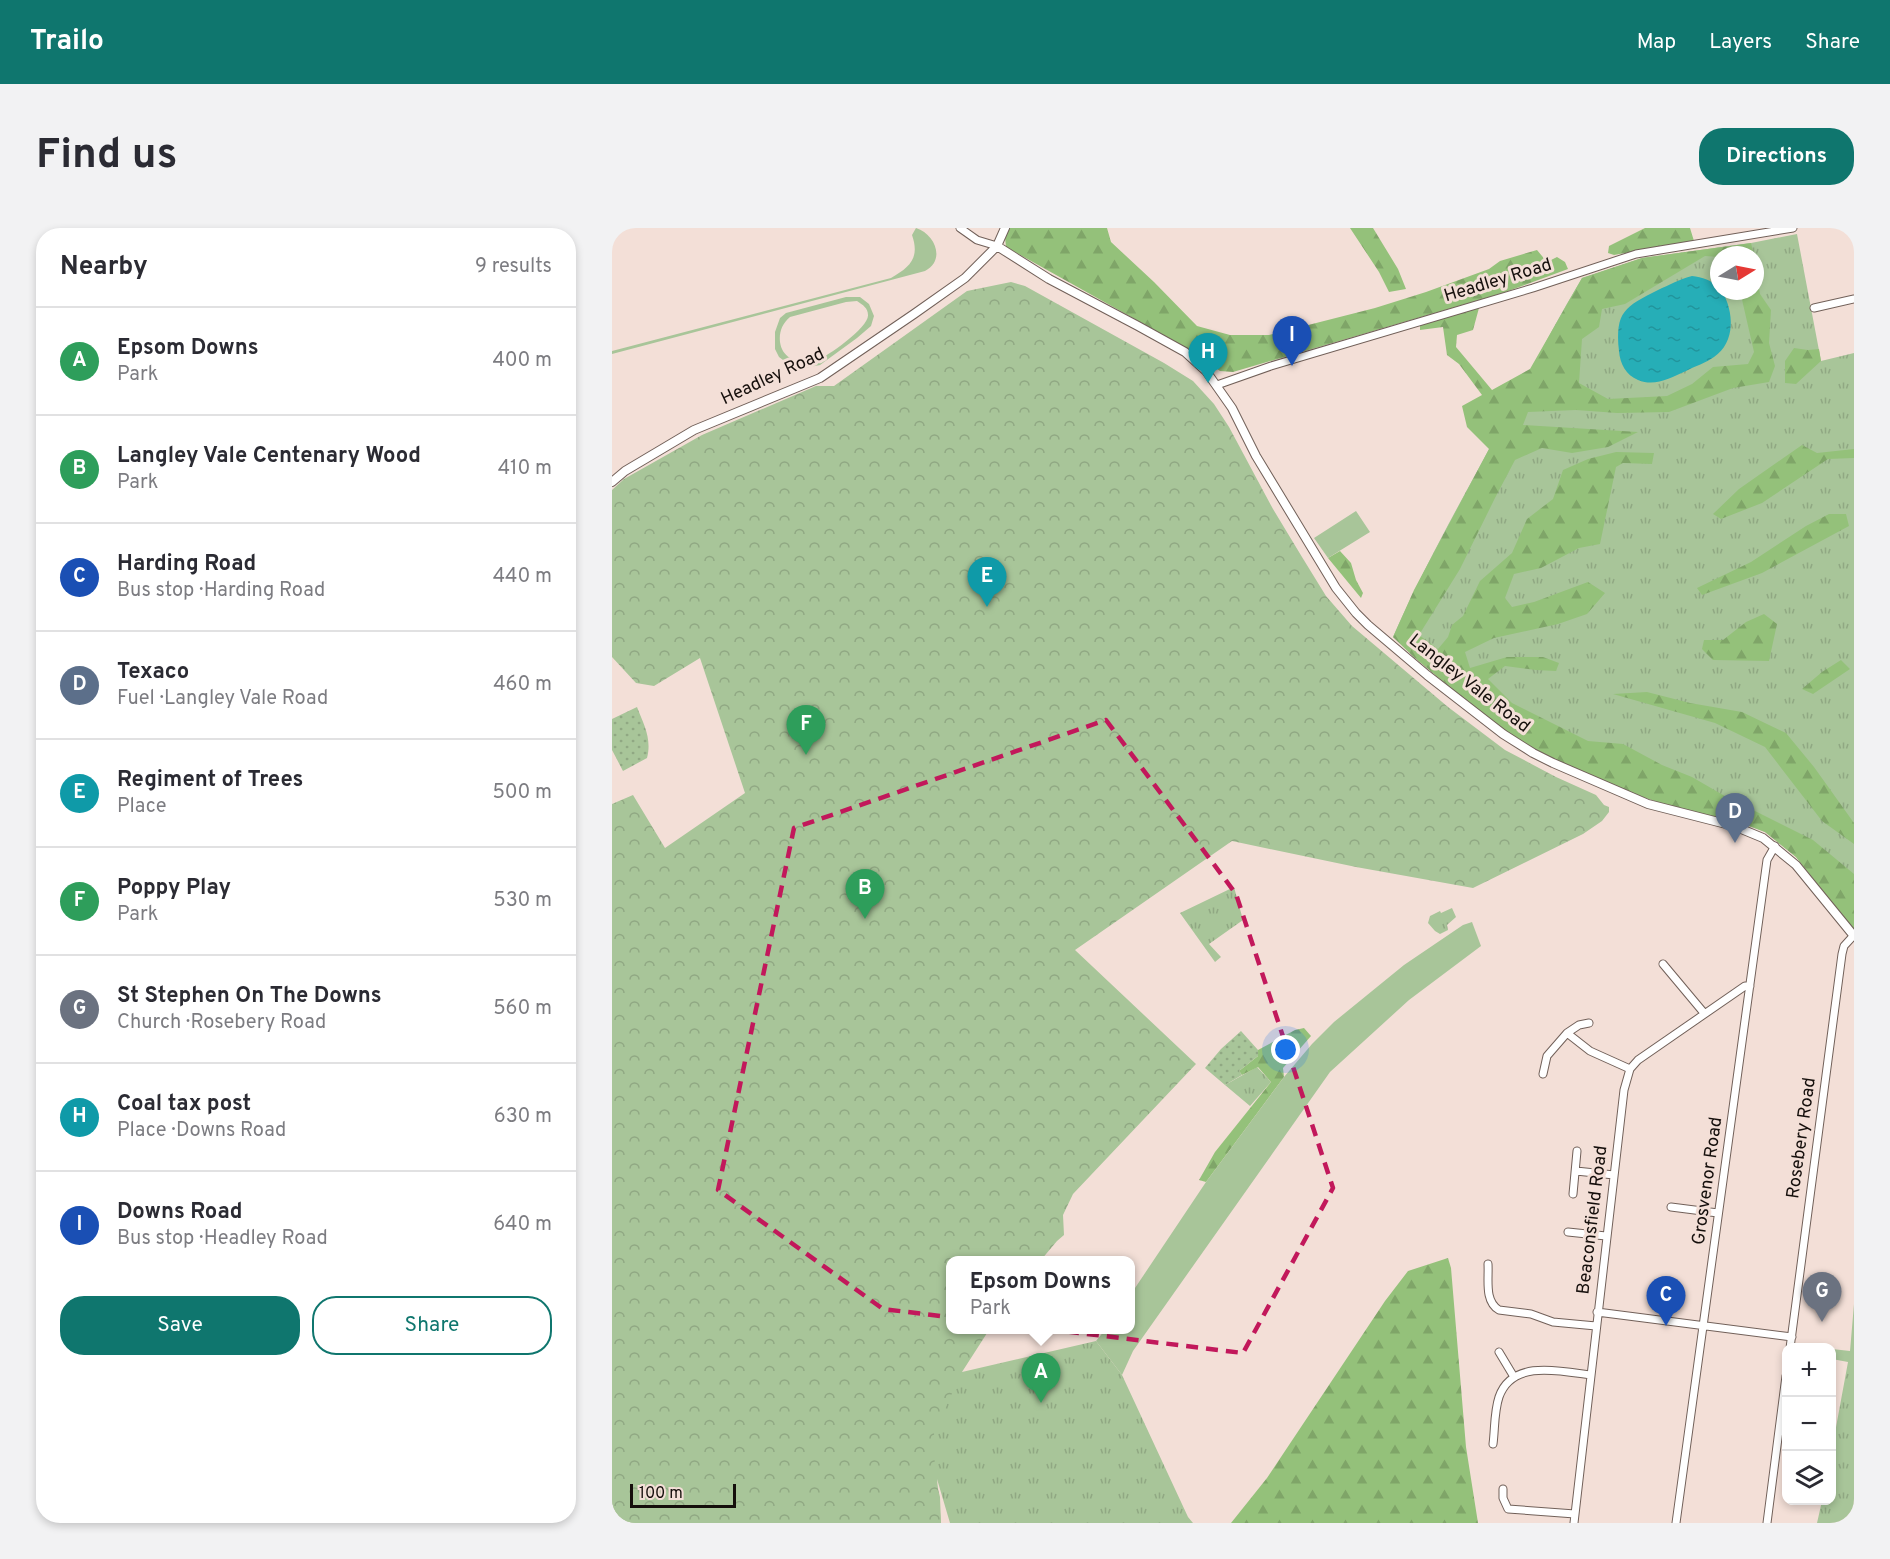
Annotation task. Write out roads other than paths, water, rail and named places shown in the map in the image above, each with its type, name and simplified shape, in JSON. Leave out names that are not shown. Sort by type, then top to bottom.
[{"type":"street","points":[[960,228],[977,240],[996,246]]},
{"type":"street","name":"Headley Road","points":[[612,482],[694,430],[820,378],[965,278],[996,246],[1005,228]]},
{"type":"street","name":"Headley Road","points":[[1217,385],[1271,366],[1533,288],[1636,254],[1794,228]]},
{"type":"street","name":"Langley Vale Road","points":[[996,246],[1049,279],[1185,352],[1206,371],[1232,408],[1256,456],[1336,588],[1368,625],[1427,675],[1503,734],[1553,763],[1648,804],[1755,833],[1796,865],[1854,935]]},
{"type":"street","points":[[1814,308],[1854,299]]},
{"type":"street","name":"Grosvenor Road","points":[[1676,1523],[1767,860],[1774,846]]},
{"type":"street","name":"Rosebery Road","points":[[1791,1343],[1842,954],[1844,946],[1854,935]]},
{"type":"street","points":[[1663,964],[1704,1013]]},
{"type":"street","points":[[1567,1033],[1590,1051],[1630,1069],[1646,1053],[1745,986],[1750,986]]},
{"type":"street","points":[[1542,1074],[1547,1056],[1567,1033],[1579,1025],[1589,1023]]},
{"type":"street","name":"Beaconsfield Road","points":[[1574,1523],[1624,1090],[1630,1069]]},
{"type":"street","points":[[1573,1194],[1577,1151]]},
{"type":"street","points":[[1575,1171],[1614,1176]]},
{"type":"street","points":[[1671,1207],[1718,1213]]},
{"type":"street","points":[[1568,1232],[1606,1236]]},
{"type":"street","points":[[1488,1264],[1489,1293],[1495,1308],[1531,1314],[1553,1322],[1596,1326]]},
{"type":"street","points":[[1597,1312],[1792,1337]]},
{"type":"street","points":[[1498,1352],[1514,1377]]},
{"type":"street","points":[[1493,1444],[1500,1395],[1514,1377],[1534,1370],[1590,1375]]},
{"type":"street","points":[[1767,1523],[1783,1397]]},
{"type":"street","points":[[1503,1489],[1503,1498],[1508,1509],[1575,1515]]},
{"type":"water","points":[[1692,276],[1703,278],[1710,281],[1710,300],[1726,300],[1731,326],[1726,343],[1721,351],[1711,359],[1668,379],[1650,383],[1638,380],[1630,375],[1622,365],[1618,338],[1621,319],[1630,306],[1637,301]]},
{"type":"place","name":"Downs Road","points":[[1292,366]]},
{"type":"place","name":"Coal tax post","points":[[1208,383]]},
{"type":"place","name":"Regiment of Trees","points":[[987,607]]},
{"type":"place","name":"Poppy Play","points":[[806,755]]},
{"type":"place","name":"Texaco","points":[[1735,843]]},
{"type":"place","name":"Langley Vale Centenary Wood","points":[[865,919]]},
{"type":"place","name":"St Stephen On The Downs","points":[[1822,1322]]},
{"type":"place","name":"Harding Road","points":[[1666,1326]]},
{"type":"place","name":"Epsom Downs","points":[[1041,1403]]}]
